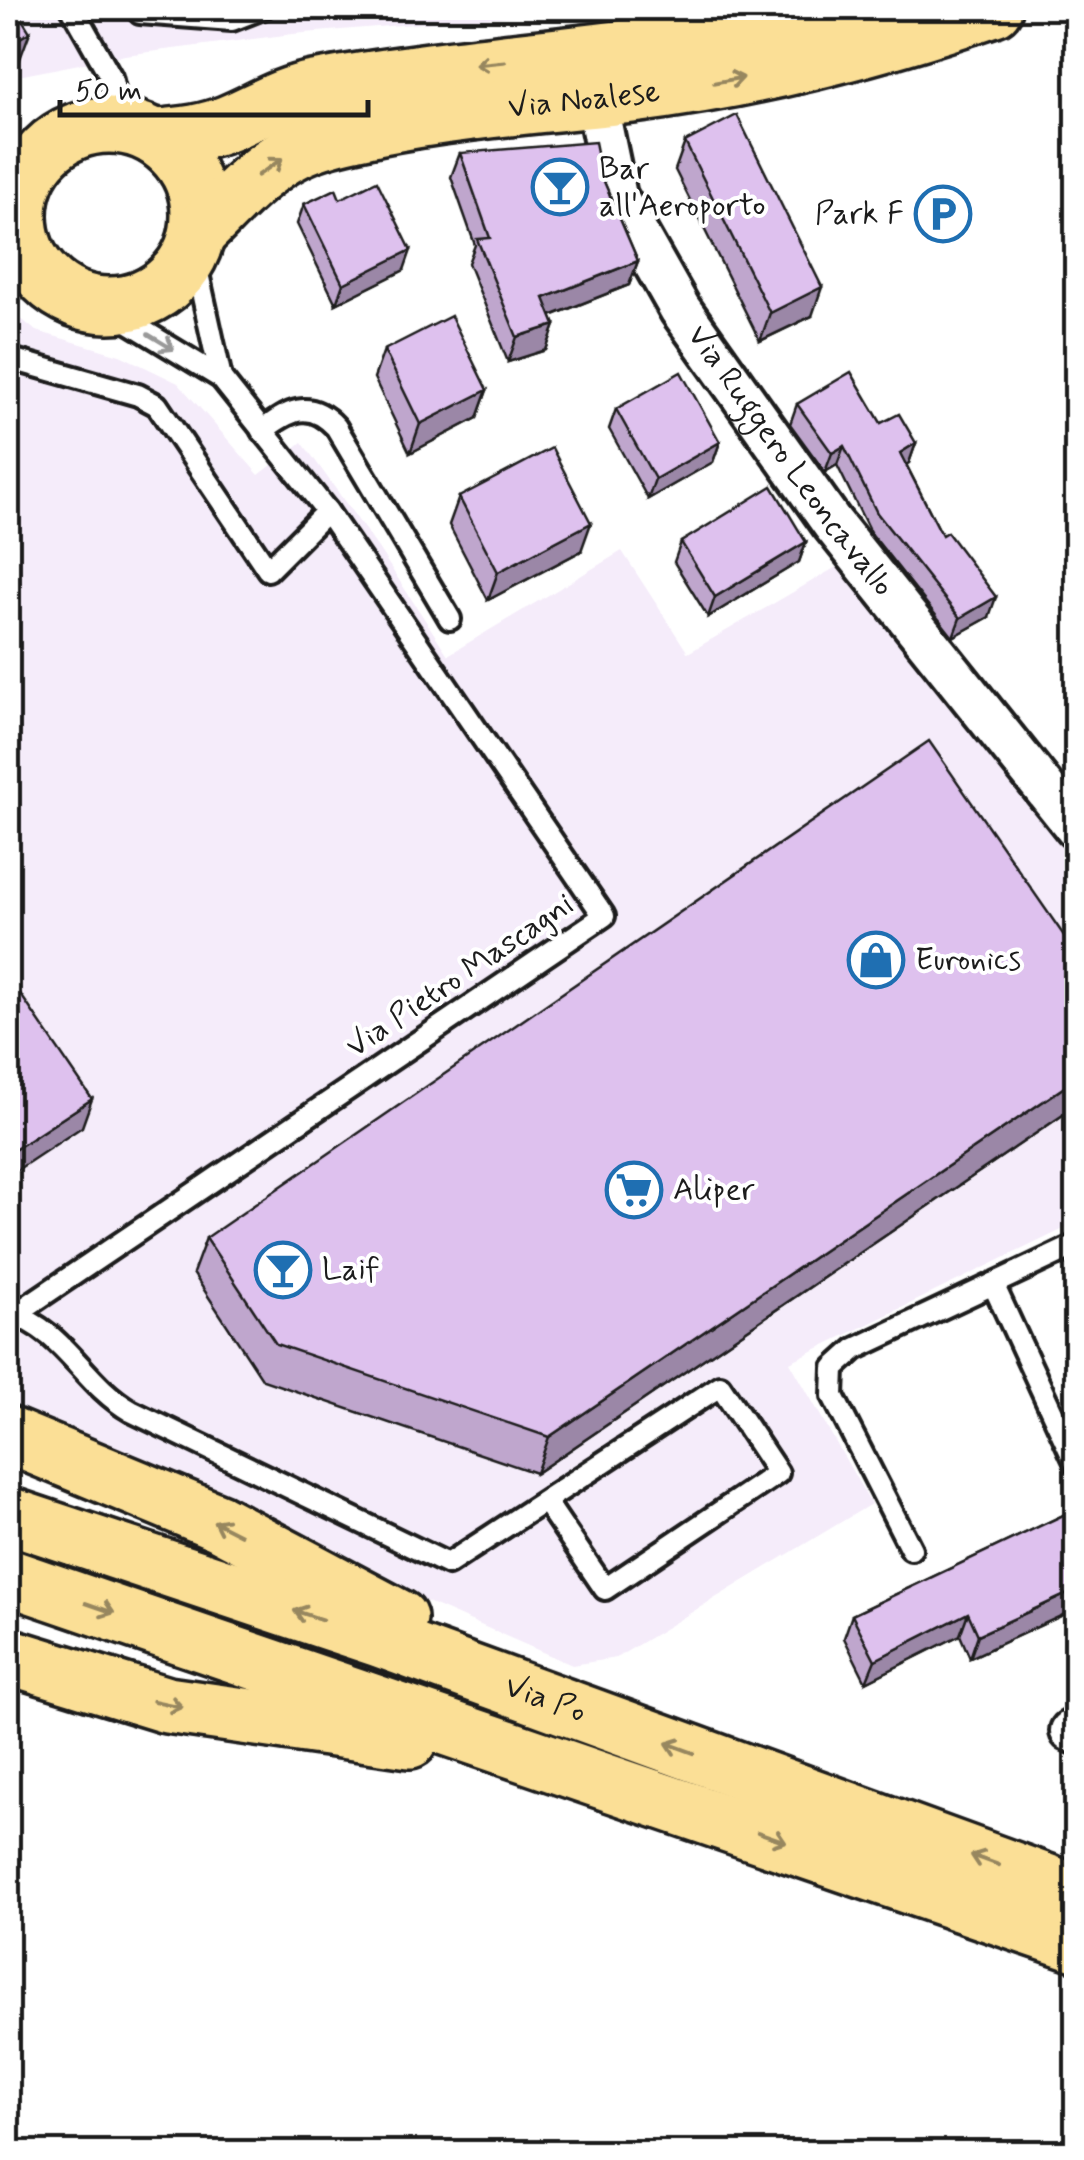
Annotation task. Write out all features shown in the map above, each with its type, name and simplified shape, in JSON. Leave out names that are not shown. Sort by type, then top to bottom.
[{"type":"main road","name":"Via Noalese","points":[[133,131],[208,130],[281,98],[314,89],[449,68],[635,47],[770,25],[840,8]]},
{"type":"main road","name":"Via Noalese","points":[[196,242],[264,170],[320,141],[418,119],[635,47],[758,75],[858,52],[994,8]]},
{"type":"main road","points":[[86,128],[133,131],[176,155],[192,178],[199,205],[196,242],[181,270],[166,287],[146,298],[102,305],[73,299],[28,274],[31,261],[21,234],[19,206],[27,178],[25,161],[86,128]]},
{"type":"main road","points":[[8,1436],[218,1522],[561,1704]]},
{"type":"main road","name":"Via Po","points":[[8,1515],[379,1639],[1076,1893]]},
{"type":"main road","name":"Via Po","points":[[8,1577],[1076,1944]]},
{"type":"main road","points":[[8,1656],[167,1705],[546,1760]]},
{"type":"street","name":"Via Ruggero Leoncavallo","points":[[635,47],[616,196],[680,309],[832,523],[1076,828]]},
{"type":"lane","points":[[72,8],[111,77],[117,102],[133,131]]},
{"type":"lane","points":[[136,8],[140,13],[232,20],[264,8]]},
{"type":"lane","name":"Via Pietro Mascagni","points":[[196,242],[221,378]]},
{"type":"lane","name":"Via Pietro Mascagni","points":[[10,1315],[604,916],[327,511],[221,378],[102,305]]},
{"type":"lane","points":[[8,358],[138,395],[158,405],[268,570],[327,511]]},
{"type":"lane","points":[[262,431],[285,414],[306,409],[324,414],[336,427],[450,620]]},
{"type":"lane","points":[[911,1549],[833,1396],[834,1368],[855,1349],[1076,1245]]},
{"type":"lane","points":[[993,1284],[1076,1464]]},
{"type":"lane","points":[[10,1315],[52,1335],[112,1400],[131,1411],[448,1564],[545,1500],[720,1386],[778,1473],[606,1589],[545,1500]]},
{"type":"shaded area","points":[[8,8],[603,8],[293,34],[125,55],[8,78]]},
{"type":"shaded area","points":[[8,308],[36,331],[120,355],[178,383],[259,475],[302,442],[448,655],[622,551],[688,653],[845,562],[1076,865],[1076,1223],[790,1362],[871,1504],[616,1658],[572,1665],[8,1419]]},
{"type":"building","points":[[8,8],[15,8],[30,32],[8,45]]},
{"type":"building","points":[[737,115],[822,287],[770,313],[685,142]]},
{"type":"building","points":[[595,142],[602,177],[638,261],[544,298],[555,325],[517,337],[477,239],[490,238],[460,153]]},
{"type":"building","points":[[377,181],[411,250],[343,284],[304,204],[336,189],[340,199]]},
{"type":"building","points":[[451,316],[487,390],[420,424],[384,350]]},
{"type":"building","points":[[681,372],[720,442],[655,479],[616,409]]},
{"type":"building","points":[[851,372],[881,423],[899,414],[916,443],[900,453],[942,535],[947,532],[996,597],[960,618],[877,513],[844,446],[832,453],[797,404]]},
{"type":"building","points":[[552,448],[591,523],[498,572],[459,497]]},
{"type":"building","points":[[772,486],[806,542],[715,597],[681,542]]},
{"type":"building","name":"Aliper","points":[[929,741],[1076,953],[1076,1079],[549,1437],[276,1344],[206,1238]]},
{"type":"building","points":[[8,976],[92,1099],[8,1154]]},
{"type":"building","points":[[1076,1509],[1076,1590],[978,1635],[968,1613],[875,1660],[852,1615]]},
{"type":"place","name":"Bar all'Aeroporto","points":[[560,187]]},
{"type":"place","name":"Park F","points":[[943,214]]},
{"type":"place","name":"Euronics","points":[[876,960]]},
{"type":"place","name":"Aliper","points":[[634,1190]]},
{"type":"place","name":"Laif","points":[[283,1270]]}]
